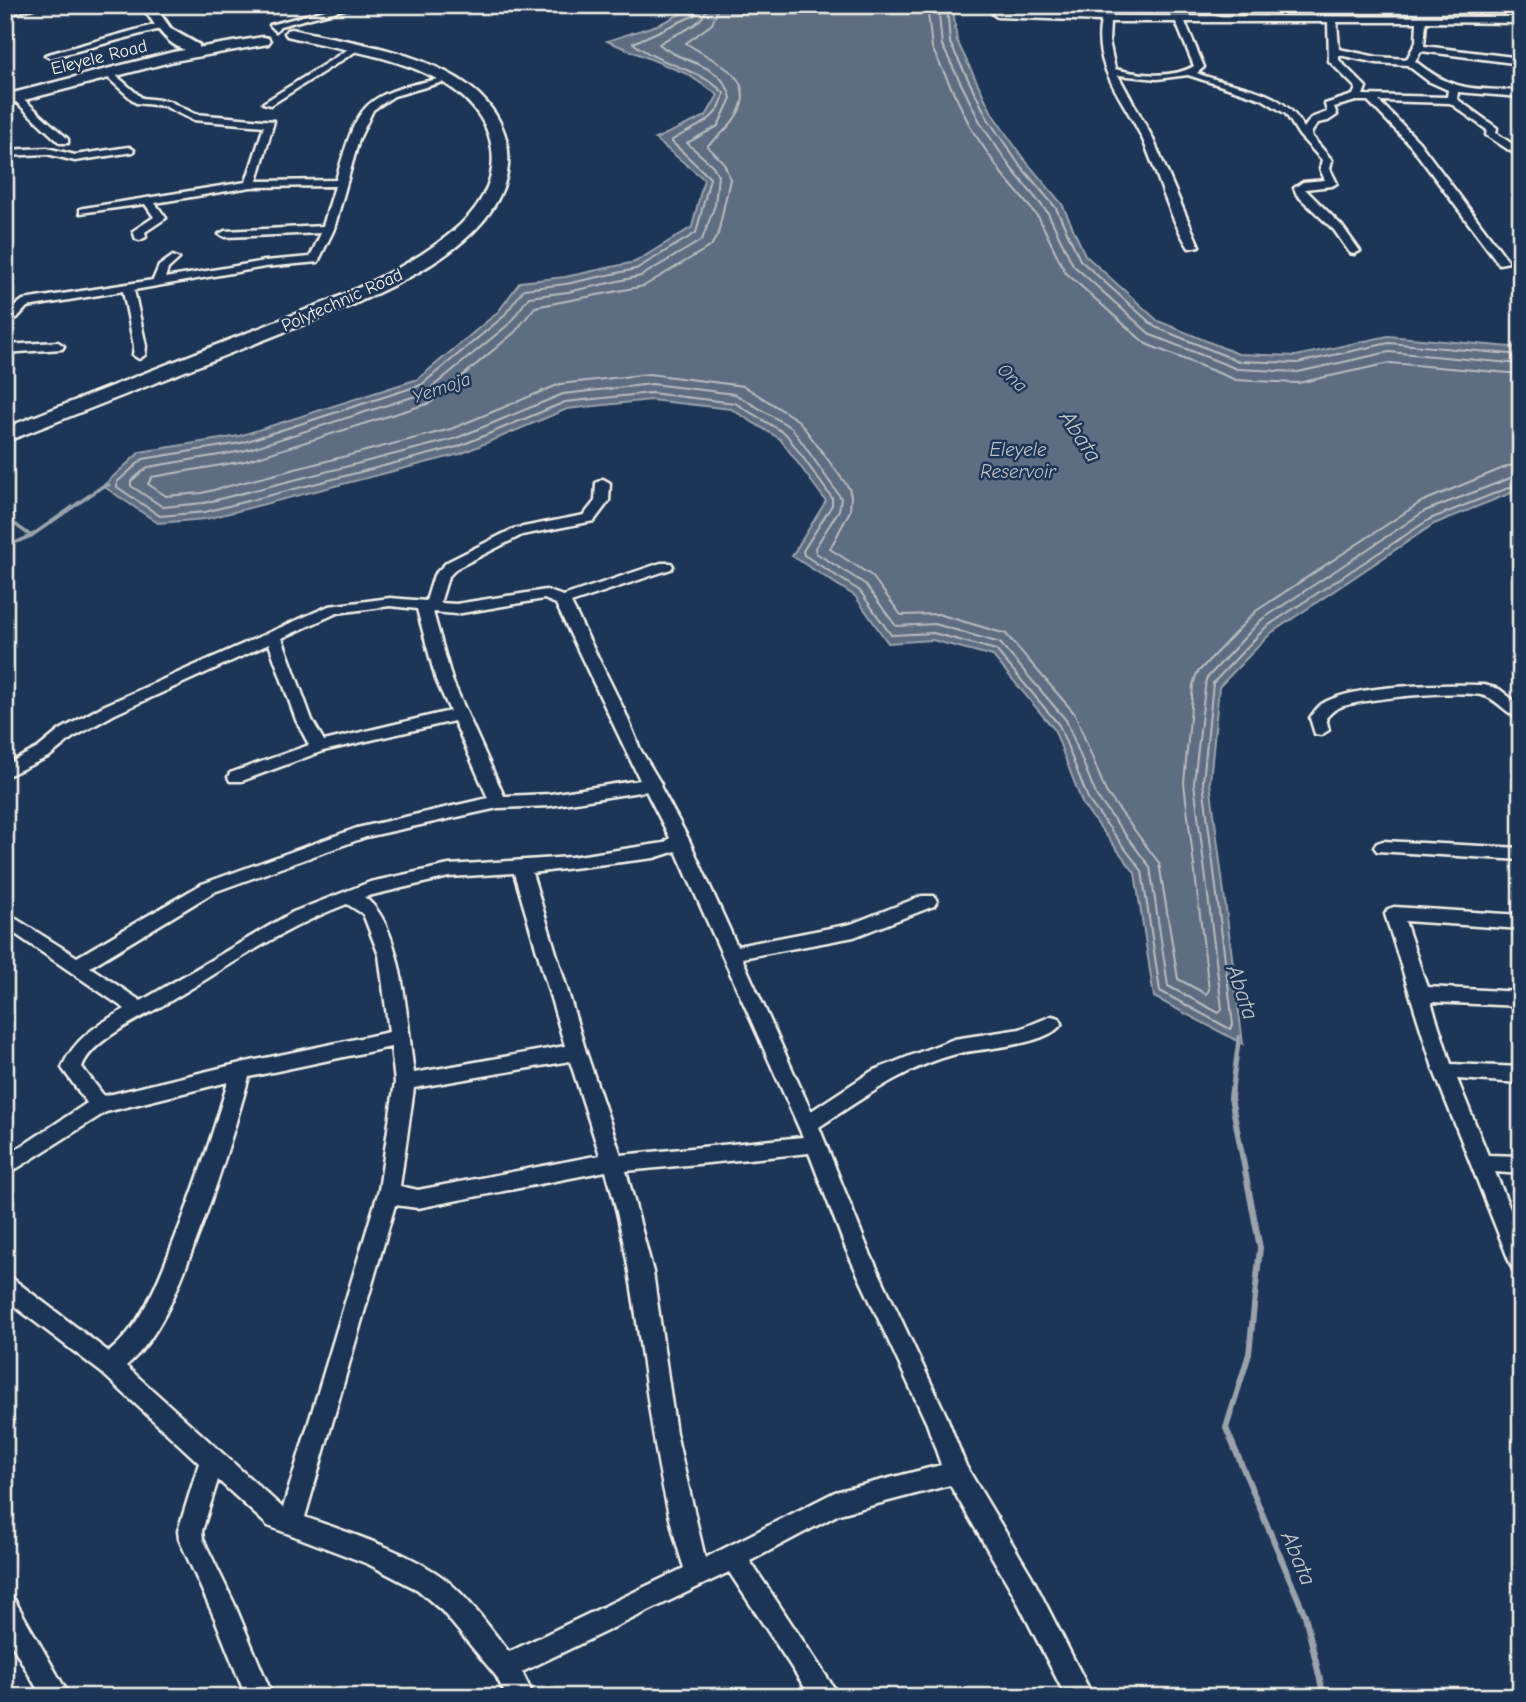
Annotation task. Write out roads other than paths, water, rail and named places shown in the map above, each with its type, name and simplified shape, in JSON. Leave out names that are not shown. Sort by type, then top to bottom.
[{"type":"main road","points":[[148,5],[172,39],[198,50],[289,30]]},
{"type":"main road","name":"Polytechnic Road","points":[[5,428],[367,285],[398,268],[441,238],[478,199],[489,172],[492,153],[487,132],[468,104],[438,82],[411,68],[289,30]]},
{"type":"main road","name":"Polytechnic Road","points":[[5,436],[357,297],[431,257],[481,210],[501,172],[502,145],[498,130],[478,102],[449,80],[409,61],[289,30]]},
{"type":"main road","name":"Eleyele Road","points":[[90,77],[198,50]]},
{"type":"main road","name":"Eleyele Road","points":[[9,98],[198,50]]},
{"type":"street","points":[[5,13],[39,5]]},
{"type":"street","points":[[289,30],[356,5]]},
{"type":"street","points":[[998,14],[1180,20],[1521,20]]},
{"type":"street","points":[[1107,19],[1102,29],[1103,41],[1116,84],[1147,136],[1182,228],[1193,246]]},
{"type":"street","points":[[1180,20],[1199,68],[1192,74]]},
{"type":"street","points":[[1332,20],[1334,61],[1362,87],[1357,97]]},
{"type":"street","points":[[1410,62],[1419,48],[1423,33],[1421,20]]},
{"type":"street","points":[[50,55],[161,26]]},
{"type":"street","points":[[1419,48],[1521,61]]},
{"type":"street","points":[[268,103],[353,50]]},
{"type":"street","points":[[1335,51],[1377,60],[1410,62],[1493,130],[1490,133],[1499,141],[1521,155]]},
{"type":"street","points":[[1112,71],[1133,75],[1192,74],[1234,90],[1272,99],[1288,110],[1297,128],[1327,160],[1325,169],[1332,183],[1303,185],[1298,188],[1300,193],[1338,228],[1354,251]]},
{"type":"street","points":[[109,74],[136,100],[166,103],[192,117],[270,123],[251,184]]},
{"type":"street","points":[[5,319],[23,304],[265,264],[311,266],[328,229],[359,128],[373,104],[393,93],[438,82]]},
{"type":"street","points":[[1305,136],[1315,120],[1324,119],[1333,113],[1328,106],[1357,97],[1521,94]]},
{"type":"street","points":[[9,98],[64,141]]},
{"type":"street","points":[[1370,98],[1415,144],[1503,262]]},
{"type":"street","points":[[5,153],[47,151],[78,158],[129,150]]},
{"type":"street","points":[[85,211],[251,184],[341,183]]},
{"type":"street","points":[[140,237],[139,230],[160,218],[148,201]]},
{"type":"street","points":[[225,234],[328,229]]},
{"type":"street","points":[[158,283],[163,268],[173,259]]},
{"type":"street","points":[[128,288],[140,346],[139,355]]},
{"type":"street","points":[[5,349],[58,346]]},
{"type":"street","points":[[498,802],[457,715],[433,646],[427,607],[445,570],[518,532],[589,518],[601,501],[603,483]]},
{"type":"street","points":[[562,601],[666,566]]},
{"type":"street","points":[[5,772],[44,752],[66,734],[109,710],[334,609],[390,602],[464,608],[546,594],[562,601],[632,749],[653,784],[680,840],[811,1134],[858,1249],[938,1423],[956,1472],[1022,1584],[1080,1697]]},
{"type":"street","points":[[274,636],[304,720],[319,747]]},
{"type":"street","points":[[1321,730],[1318,718],[1322,710],[1336,703],[1385,695],[1484,690],[1493,693],[1521,714]]},
{"type":"street","points":[[236,777],[319,747],[457,715]]},
{"type":"street","points":[[77,966],[181,901],[226,880],[373,829],[498,802],[550,800],[653,784]]},
{"type":"street","points":[[100,1105],[72,1068],[73,1059],[101,1034],[313,910],[349,896],[428,874],[654,852],[670,847],[680,840]]},
{"type":"street","points":[[1383,848],[1521,854]]},
{"type":"street","points":[[521,867],[576,1052],[613,1162],[642,1272],[664,1433],[686,1537],[698,1574]]},
{"type":"street","points":[[291,1523],[389,1190],[405,1082],[388,955],[370,910],[349,896]]},
{"type":"street","points":[[730,954],[854,930],[928,901]]},
{"type":"street","points":[[1520,1261],[1444,1071],[1394,914],[1521,922]]},
{"type":"street","points":[[5,918],[140,1010]]},
{"type":"street","points":[[1420,994],[1521,999]]},
{"type":"street","points":[[389,1190],[400,1198],[418,1199],[613,1162],[641,1163],[811,1134],[879,1077],[954,1046],[1023,1036],[1052,1023]]},
{"type":"street","points":[[5,1168],[100,1105],[241,1071],[398,1038]]},
{"type":"street","points":[[405,1082],[576,1052]]},
{"type":"street","points":[[110,1366],[132,1347],[152,1317],[171,1277],[211,1175],[241,1071]]},
{"type":"street","points":[[1444,1071],[1521,1075]]},
{"type":"street","points":[[1481,1163],[1521,1165]]},
{"type":"street","points":[[5,1286],[110,1366],[278,1518],[375,1555],[426,1581],[451,1602],[505,1667],[522,1697]]},
{"type":"street","points":[[212,1461],[190,1531],[190,1543],[222,1603],[243,1662],[260,1697]]},
{"type":"street","points":[[505,1667],[733,1557],[835,1504],[956,1472]]},
{"type":"street","points":[[733,1557],[827,1697]]},
{"type":"street","points":[[5,1608],[57,1697]]},
{"type":"water","name":"Eleyele Reservoir","points":[[698,5],[957,5],[953,9],[957,41],[993,115],[1023,158],[1062,204],[1085,255],[1158,321],[1238,354],[1296,356],[1388,336],[1521,348],[1521,489],[1434,524],[1271,633],[1219,687],[1210,782],[1243,1044],[1154,997],[1135,873],[1083,805],[1054,729],[993,656],[932,640],[888,643],[855,596],[792,556],[826,501],[780,439],[731,409],[651,400],[567,409],[460,454],[206,519],[158,523],[103,486],[140,452],[239,436],[418,379],[498,312],[520,282],[565,277],[635,262],[692,227],[704,179],[655,139],[706,116],[718,95],[687,74],[607,41],[660,24]]},
{"type":"waterway","name":"Yemoja","points":[[31,536],[103,486],[109,485]]},
{"type":"waterway","points":[[5,517],[31,536]]},
{"type":"waterway","name":"Yemoja","points":[[5,547],[31,536]]},
{"type":"waterway","name":"Abata","points":[[1232,1091],[1239,1037]]},
{"type":"waterway","name":"Abata","points":[[1232,1089],[1231,1098],[1260,1248],[1249,1354],[1226,1428],[1305,1615],[1324,1697]]},
{"type":"water label","name":"Ona","points":[[1013,377]]}]
